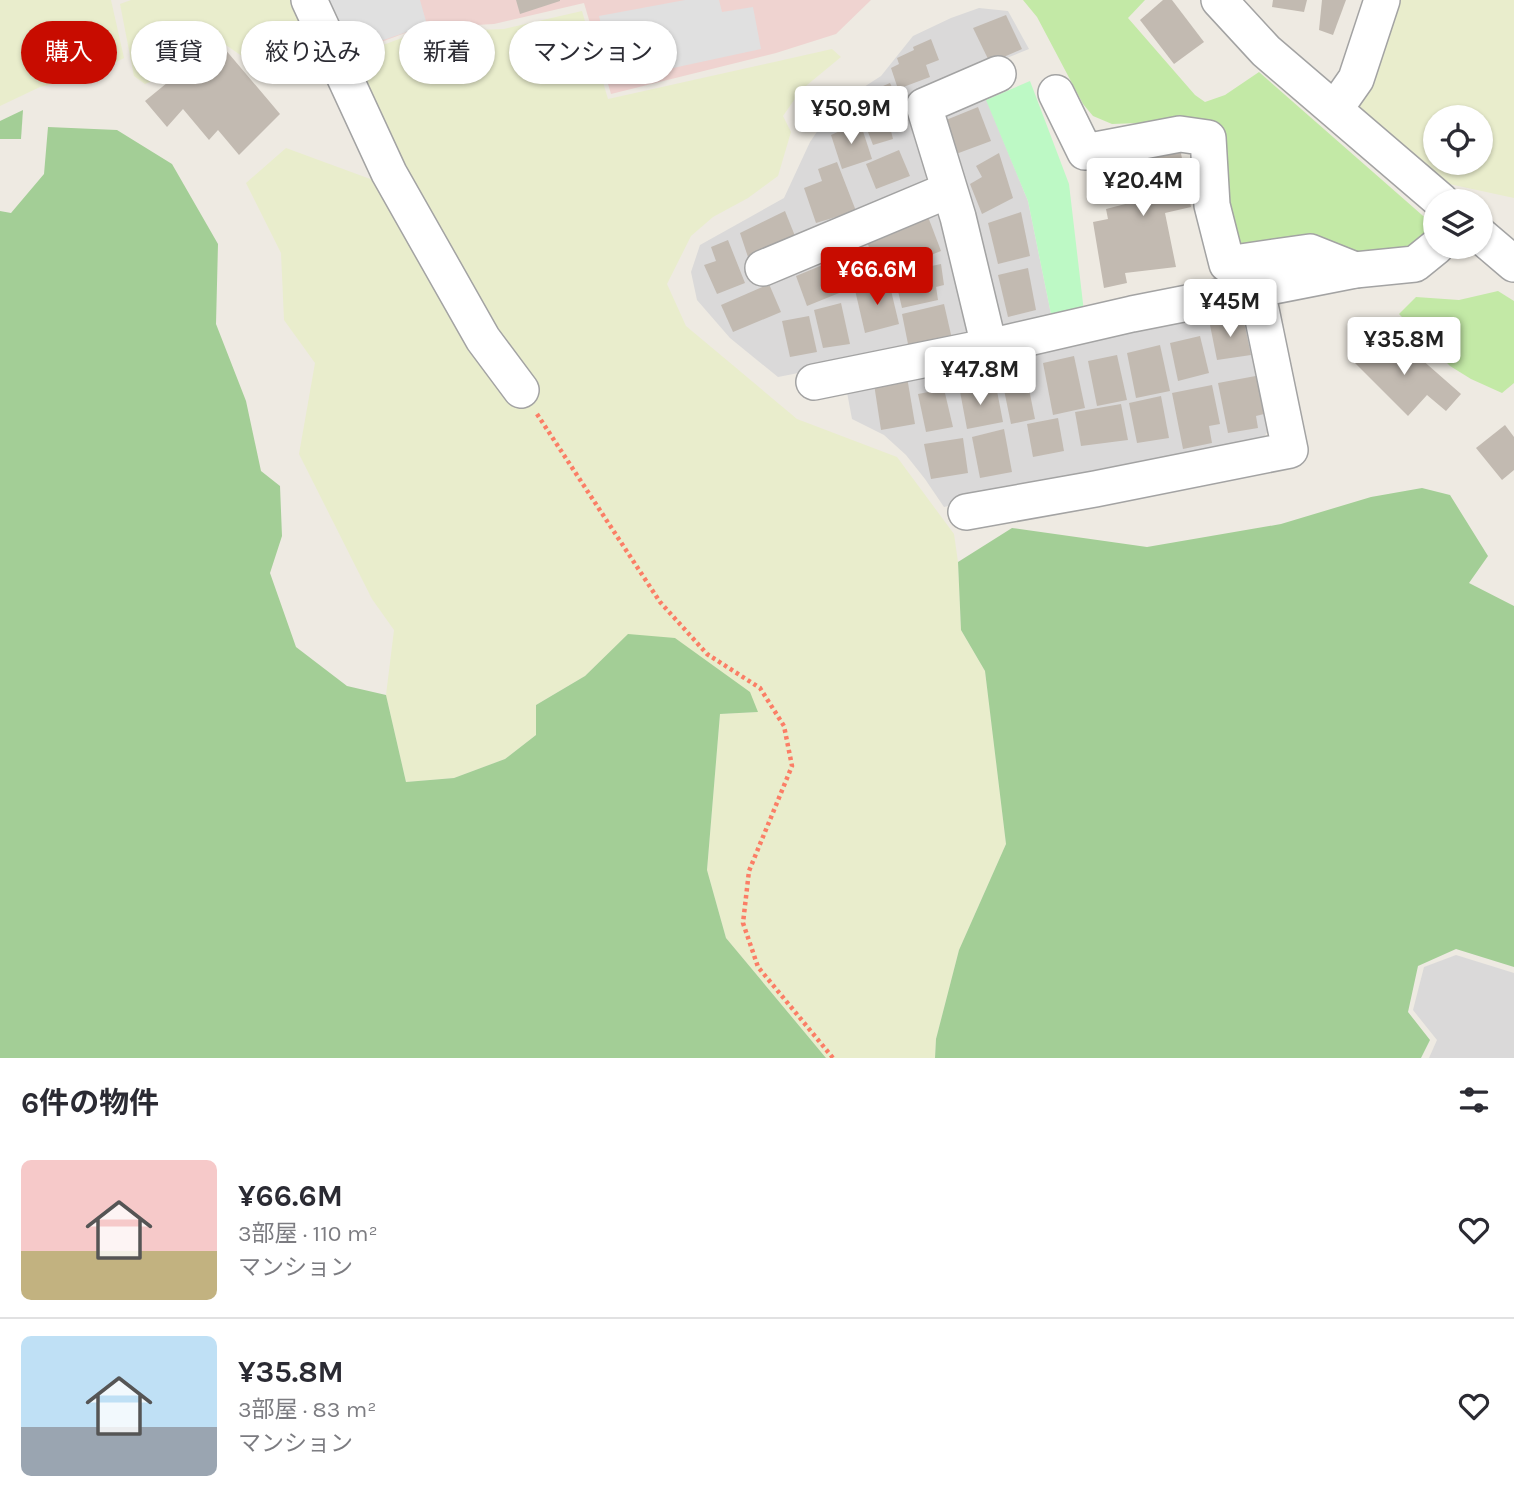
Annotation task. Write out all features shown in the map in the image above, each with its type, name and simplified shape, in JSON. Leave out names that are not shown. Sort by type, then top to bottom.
[{"type":"street","points":[[309,0],[389,173],[483,339],[521,390]]},
{"type":"street","points":[[1219,0],[1266,51],[1427,189]]},
{"type":"street","points":[[1335,109],[1356,79],[1382,0]]},
{"type":"street","points":[[989,346],[958,218],[924,106],[998,74]]},
{"type":"street","points":[[1056,93],[1085,152],[1180,134],[1208,138],[1212,205],[1227,264],[1310,252],[1355,270]]},
{"type":"street","points":[[763,268],[949,190]]},
{"type":"street","points":[[1493,246],[1514,264]]},
{"type":"street","points":[[814,382],[1132,314],[1355,270],[1415,264],[1423,258]]},
{"type":"street","points":[[966,512],[1290,450],[1258,290]]},
{"type":"path","points":[[521,390],[660,602],[707,654],[760,688],[784,726],[792,766],[749,871],[743,923],[758,967],[832,1058]]},
{"type":"shaded area","points":[[317,0],[871,0],[836,34],[776,53],[677,78],[677,21],[589,21],[584,3],[495,24],[495,21],[399,21],[399,35],[385,40],[385,21],[327,21]]},
{"type":"shaded area","points":[[317,0],[420,0],[426,21],[399,21],[399,35],[385,39],[385,21],[327,21]]},
{"type":"shaded area","points":[[685,0],[719,0],[722,12],[753,7],[761,49],[677,67],[677,21],[600,21],[599,16]]},
{"type":"shaded area","points":[[979,8],[1008,11],[1029,49],[904,100],[931,168],[919,192],[929,211],[953,225],[978,338],[778,377],[730,338],[697,300],[691,272],[700,245],[784,198],[810,142],[829,114],[847,98],[881,76],[913,36]]},
{"type":"shaded area","points":[[608,84],[651,84],[611,94]]},
{"type":"shaded area","points":[[983,91],[1028,201],[1052,319],[1001,332],[936,126],[945,105]]},
{"type":"shaded area","points":[[1250,302],[1275,420],[1262,440],[944,507],[906,455],[884,435],[852,419],[846,387]]},
{"type":"shaded area","points":[[1456,955],[1514,973],[1514,1058],[1429,1058],[1437,1040],[1413,1010],[1424,967]]},
{"type":"green space","points":[[0,0],[111,0],[116,21],[21,21],[21,84],[52,84],[0,106]]},
{"type":"green space","points":[[131,0],[296,0],[305,21],[241,21],[241,55],[227,46],[227,21],[131,21],[131,61],[120,4]]},
{"type":"green space","points":[[1023,0],[1145,0],[1128,18],[1195,95],[1205,102],[1225,95],[1259,72],[1423,216],[1422,247],[1346,254],[1239,257],[1219,165],[1220,125],[1192,121],[1112,124],[1093,116],[1083,104],[1037,17]]},
{"type":"green space","points":[[1382,0],[1514,0],[1514,198],[1493,193],[1493,189],[1472,189],[1412,176],[1335,109]]},
{"type":"green space","points":[[582,11],[585,21],[539,21]]},
{"type":"green space","points":[[117,27],[124,58],[117,62]]},
{"type":"green space","points":[[509,28],[509,84],[604,84],[608,99],[832,49],[841,57],[801,90],[783,116],[791,132],[778,176],[748,198],[713,217],[691,236],[667,284],[686,326],[797,419],[897,457],[954,534],[961,630],[985,671],[1006,844],[959,950],[936,1039],[935,1058],[826,1058],[726,938],[707,870],[720,714],[757,712],[622,640],[585,676],[536,705],[536,735],[505,759],[454,778],[406,782],[386,695],[394,630],[372,599],[299,454],[315,363],[284,320],[281,253],[246,183],[286,148],[373,180],[353,84],[385,84],[385,44],[399,39],[399,84],[495,84],[495,29]]},
{"type":"green space","points":[[1030,81],[1069,184],[1084,312],[1052,319],[1028,201],[986,100]]},
{"type":"green space","points":[[23,110],[21,139],[0,139],[0,121]]},
{"type":"green space","points":[[48,127],[117,130],[172,164],[218,244],[216,324],[246,401],[261,471],[280,486],[282,536],[270,573],[296,647],[347,686],[386,695],[406,782],[454,778],[505,759],[536,735],[536,705],[585,676],[628,634],[675,638],[750,692],[758,712],[720,714],[707,870],[726,938],[826,1058],[0,1058],[0,211],[11,213],[44,174]]},
{"type":"green space","points":[[1498,291],[1514,301],[1514,383],[1502,393],[1450,366],[1399,314],[1416,297],[1459,300]]},
{"type":"green space","points":[[1422,488],[1450,495],[1488,556],[1469,583],[1514,606],[1514,967],[1456,949],[1418,966],[1408,1012],[1430,1040],[1421,1058],[935,1058],[936,1039],[959,950],[1006,844],[985,671],[961,630],[958,562],[1012,528],[1147,547],[1281,524],[1371,497]]},
{"type":"building","points":[[516,0],[560,0],[560,1],[520,14]]},
{"type":"building","points":[[1163,0],[1172,0],[1204,42],[1174,64],[1140,20]]},
{"type":"building","points":[[1273,0],[1307,0],[1304,12],[1272,7]]},
{"type":"building","points":[[1322,0],[1346,0],[1333,35],[1319,30]]},
{"type":"building","points":[[1006,15],[1022,49],[990,63],[973,28]]},
{"type":"building","points":[[931,39],[939,60],[926,65],[930,77],[898,89],[891,68],[899,64],[897,58]]},
{"type":"building","points":[[227,52],[241,68],[241,84],[255,84],[280,114],[239,155],[218,130],[209,140],[183,109],[167,127],[145,101],[166,84],[227,84]]},
{"type":"building","points":[[890,83],[908,121],[891,131],[893,139],[873,145],[855,98]]},
{"type":"building","points":[[978,107],[991,141],[956,154],[946,120]]},
{"type":"building","points":[[860,122],[872,159],[842,169],[831,135]]},
{"type":"building","points":[[1180,148],[1191,207],[1165,213],[1176,267],[1125,273],[1127,283],[1104,288],[1093,222],[1108,219],[1106,209],[1133,202],[1124,160]]},
{"type":"building","points":[[899,150],[910,176],[876,189],[866,164]]},
{"type":"building","points":[[999,153],[1013,198],[982,214],[970,184],[982,177],[976,166]]},
{"type":"building","points":[[837,162],[856,211],[816,223],[804,188],[822,181],[818,169]]},
{"type":"building","points":[[785,211],[795,236],[748,257],[740,233]]},
{"type":"building","points":[[1021,212],[1030,256],[998,264],[988,223]]},
{"type":"building","points":[[927,214],[941,251],[880,275],[867,242]]},
{"type":"building","points":[[728,240],[745,283],[717,294],[704,265],[716,261],[711,247]]},
{"type":"building","points":[[842,257],[854,287],[807,306],[796,276]]},
{"type":"building","points":[[941,264],[944,285],[936,287],[938,300],[902,308],[894,274]]},
{"type":"building","points":[[1028,268],[1036,310],[1008,317],[998,275]]},
{"type":"building","points":[[889,282],[899,324],[865,333],[855,290]]},
{"type":"building","points":[[769,284],[781,312],[733,332],[721,305]]},
{"type":"building","points":[[841,303],[850,344],[823,348],[814,310]]},
{"type":"building","points":[[944,304],[952,339],[909,349],[902,314]]},
{"type":"building","points":[[809,316],[817,352],[790,357],[782,321]]},
{"type":"building","points":[[1243,317],[1251,355],[1217,360],[1210,325]]},
{"type":"building","points":[[1200,336],[1209,373],[1178,381],[1170,343]]},
{"type":"building","points":[[1369,337],[1388,360],[1404,344],[1461,394],[1446,411],[1427,395],[1408,416],[1349,357]]},
{"type":"building","points":[[1160,345],[1170,391],[1136,398],[1127,353]]},
{"type":"building","points":[[1117,355],[1127,400],[1097,406],[1088,361]]},
{"type":"building","points":[[1074,356],[1085,408],[1053,415],[1043,363]]},
{"type":"building","points":[[1026,374],[1035,419],[1011,424],[1002,380]]},
{"type":"building","points":[[1261,375],[1268,413],[1256,416],[1258,428],[1228,433],[1218,383]]},
{"type":"building","points":[[907,377],[915,424],[881,430],[874,384]]},
{"type":"building","points":[[978,382],[981,394],[997,391],[1003,422],[967,429],[959,386]]},
{"type":"building","points":[[1212,385],[1220,424],[1209,426],[1212,443],[1183,449],[1172,393]]},
{"type":"building","points":[[944,389],[953,427],[926,432],[918,394]]},
{"type":"building","points":[[1161,396],[1169,438],[1137,443],[1129,403]]},
{"type":"building","points":[[1121,404],[1128,440],[1081,446],[1075,412]]},
{"type":"building","points":[[1058,418],[1064,451],[1033,457],[1027,424]]},
{"type":"building","points":[[1505,425],[1514,437],[1514,470],[1502,480],[1476,448]]},
{"type":"building","points":[[1004,429],[1012,472],[980,478],[972,437]]},
{"type":"building","points":[[963,438],[968,473],[931,479],[924,444]]}]
